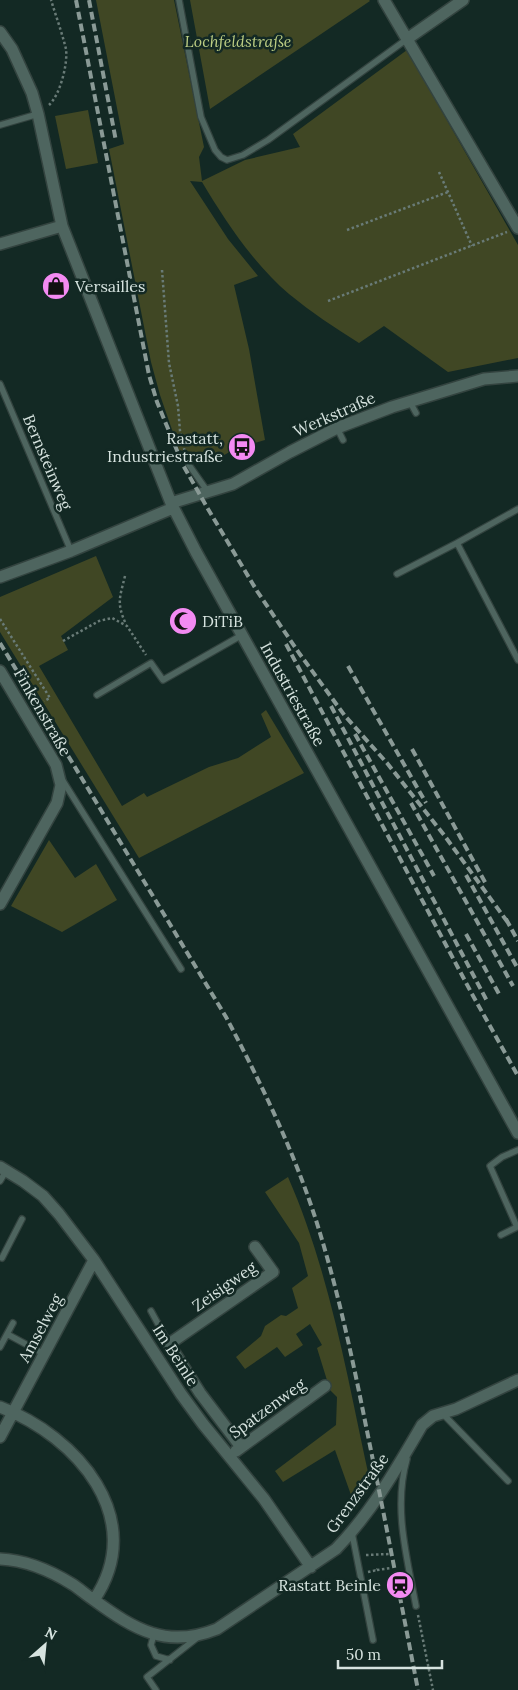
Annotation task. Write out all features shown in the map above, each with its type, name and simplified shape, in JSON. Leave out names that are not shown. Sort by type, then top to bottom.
[{"type":"street","points":[[384,0],[518,228]]},
{"type":"street","points":[[407,39],[463,0]]},
{"type":"street","name":"Industriestraße","points":[[0,32],[12,49],[23,71],[38,114],[62,226],[172,506],[518,1133]]},
{"type":"street","points":[[1,242],[62,226]]},
{"type":"street","name":"Werkstraße","points":[[0,577],[71,551],[172,506],[233,484],[337,428],[410,401],[484,379],[518,376]]},
{"type":"street","name":"Finkenstraße","points":[[0,671],[32,723],[60,775],[60,794],[57,803],[0,904]]},
{"type":"street","name":"Im Beinle","points":[[3,1169],[43,1196],[60,1214],[94,1260],[181,1394],[264,1499],[311,1567]]},
{"type":"street","name":"Zeisigweg","points":[[170,1344],[273,1272],[256,1247]]},
{"type":"street","name":"Amselweg","points":[[0,1438],[94,1260]]},
{"type":"street","name":"Im Beinle","points":[[170,1344],[200,1393],[241,1447]]},
{"type":"street","name":"Grenzstraße","points":[[0,1559],[27,1564],[51,1572],[124,1621],[154,1634],[171,1637],[201,1635],[217,1629],[336,1549],[352,1533],[427,1420],[518,1380]]},
{"type":"street","name":"Spatzenweg","points":[[229,1456],[325,1386]]},
{"type":"street","points":[[0,1407],[14,1412],[46,1430],[73,1453],[85,1466],[99,1487],[108,1508],[114,1541],[106,1578],[94,1600]]},
{"type":"lane","points":[[179,0],[201,117],[215,150],[221,157],[227,160],[248,153],[268,140],[407,39]]},
{"type":"lane","points":[[0,125],[38,114]]},
{"type":"lane","name":"Bernsteinweg","points":[[0,384],[71,551]]},
{"type":"lane","points":[[410,401],[416,413]]},
{"type":"lane","points":[[337,428],[343,440]]},
{"type":"lane","points":[[189,465],[208,492]]},
{"type":"lane","points":[[397,574],[518,509]]},
{"type":"lane","points":[[456,543],[518,660]]},
{"type":"lane","points":[[97,695],[151,663],[163,680],[242,635]]},
{"type":"lane","points":[[60,775],[181,969]]},
{"type":"lane","points":[[501,1235],[517,1227],[490,1166],[502,1157],[518,1150]]},
{"type":"lane","name":"Im Beinle","points":[[0,1181],[3,1169]]},
{"type":"lane","points":[[1,1259],[22,1220]]},
{"type":"lane","points":[[151,1311],[170,1344]]},
{"type":"lane","points":[[0,1346],[13,1323]]},
{"type":"lane","points":[[7,1334],[44,1354]]},
{"type":"lane","points":[[442,1414],[508,1481]]},
{"type":"lane","points":[[412,1442],[402,1477],[401,1505],[406,1553],[416,1606]]},
{"type":"lane","points":[[352,1533],[373,1640]]},
{"type":"lane","points":[[154,1634],[151,1645],[156,1656],[170,1660]]},
{"type":"lane","points":[[156,1690],[147,1677],[201,1635]]},
{"type":"path","points":[[38,114],[52,102],[62,82],[66,51],[51,0]]},
{"type":"path","points":[[439,172],[472,246]]},
{"type":"path","points":[[347,230],[448,192]]},
{"type":"path","points":[[328,301],[518,228]]},
{"type":"path","points":[[162,270],[169,362],[178,406],[184,453],[189,465]]},
{"type":"path","points":[[125,576],[119,602],[120,611],[127,626],[151,663]]},
{"type":"path","points":[[63,641],[100,621],[112,618],[127,626]]},
{"type":"path","points":[[0,619],[50,698],[44,701]]},
{"type":"path","points":[[358,1556],[389,1554]]},
{"type":"path","points":[[377,1570],[391,1568]]},
{"type":"path","points":[[416,1606],[433,1690]]},
{"type":"green space","points":[[96,0],[174,0],[204,147],[199,157],[202,181],[245,160],[300,147],[293,134],[407,50],[518,245],[518,358],[448,372],[384,326],[359,343],[306,307],[276,282],[241,241],[202,182],[190,181],[228,239],[258,276],[234,285],[249,349],[265,440],[235,449],[217,459],[202,461],[189,452],[179,450],[151,362],[109,149],[124,144]]},
{"type":"green space","name":"Lochfeldstraße","points":[[190,0],[369,0],[370,1],[210,109]]},
{"type":"green space","points":[[88,110],[98,163],[66,169],[55,116]]},
{"type":"green space","points":[[96,556],[113,597],[61,636],[68,650],[39,666],[122,806],[144,793],[147,797],[209,767],[238,758],[271,737],[261,714],[266,710],[304,773],[139,858],[0,632],[0,597]]},
{"type":"green space","points":[[49,840],[75,878],[96,864],[117,900],[62,932],[11,906]]},
{"type":"green space","points":[[288,1177],[303,1214],[327,1290],[371,1486],[356,1509],[335,1450],[283,1482],[275,1471],[336,1425],[337,1397],[330,1390],[317,1348],[322,1345],[310,1324],[296,1334],[303,1345],[285,1357],[277,1347],[245,1369],[236,1357],[261,1336],[265,1326],[281,1315],[286,1316],[298,1308],[292,1288],[308,1276],[299,1243],[265,1192]]},
{"type":"railway","points":[[76,0],[149,375],[157,402],[183,465],[257,591],[299,653],[345,716],[387,763],[444,835],[509,924]]},
{"type":"railway","points":[[89,0],[116,141]]},
{"type":"railway","points":[[0,643],[226,1017],[263,1090],[296,1165],[315,1217],[344,1321],[418,1690]]},
{"type":"railway","points":[[286,644],[472,994],[518,1076]]},
{"type":"railway","points":[[348,666],[426,803]]},
{"type":"railway","points":[[331,706],[487,1001]]},
{"type":"railway","points":[[355,734],[434,876]]},
{"type":"railway","points":[[412,749],[486,884]]},
{"type":"railway","points":[[411,803],[513,986]]},
{"type":"railway","points":[[466,875],[518,969]]},
{"type":"railway","points":[[506,919],[518,941]]},
{"type":"railway","points":[[466,934],[499,994]]},
{"type":"place","name":"Versailles","points":[[56,286]]},
{"type":"place","name":"Rastatt, Industriestraße","points":[[242,447]]},
{"type":"place","name":"DiTiB","points":[[183,621]]},
{"type":"place","name":"Rastatt Beinle","points":[[400,1585]]}]
